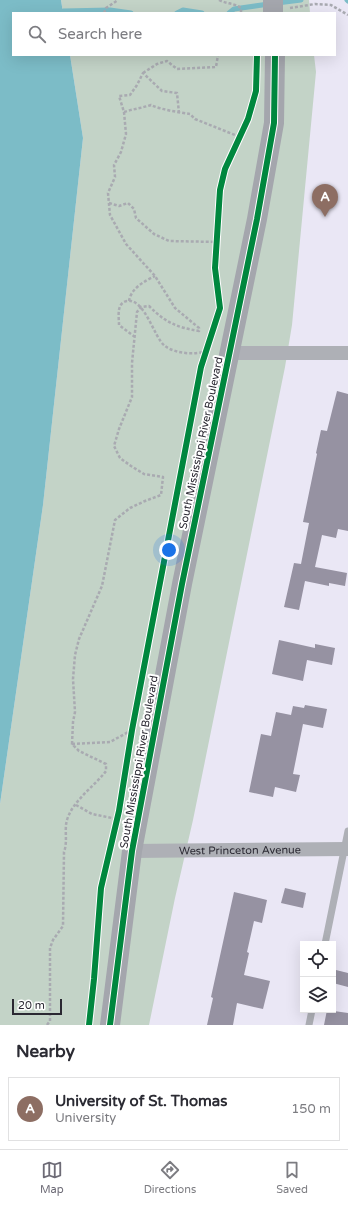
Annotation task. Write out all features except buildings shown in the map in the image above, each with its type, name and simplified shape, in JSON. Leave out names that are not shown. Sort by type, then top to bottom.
[{"type":"street","name":"South Mississippi River Boulevard","points":[[110,1025],[132,851],[182,584],[257,219],[274,123],[275,58]]},
{"type":"street","points":[[230,353],[348,353]]},
{"type":"street","name":"West Princeton Avenue","points":[[132,851],[346,849]]},
{"type":"lane","points":[[326,941],[346,849],[348,831]]},
{"type":"lane","points":[[309,1025],[311,1013]]},
{"type":"path","points":[[104,12],[112,2],[118,0]]},
{"type":"path","points":[[219,0],[225,3],[234,4],[241,8],[241,12]]},
{"type":"path","points":[[278,7],[316,4],[331,5],[348,15]]},
{"type":"path","points":[[141,307],[149,306],[161,318],[180,328],[199,331],[199,328],[175,308],[155,276],[126,244],[110,215],[108,193],[115,177],[114,165],[121,152],[126,134],[124,112],[119,96],[130,95],[138,86],[143,73],[156,64],[166,61],[176,69],[216,67],[218,56]]},
{"type":"path","points":[[143,73],[162,91],[177,94],[178,113]]},
{"type":"path","points":[[124,112],[134,108],[144,108],[151,104],[161,110],[171,110],[178,113],[190,114],[195,119],[242,134],[237,143]]},
{"type":"path","points":[[109,203],[119,206],[128,204],[134,209],[136,218],[154,234],[169,241],[217,245],[217,235]]},
{"type":"path","points":[[129,301],[130,297],[140,284],[155,276]]},
{"type":"path","points":[[135,337],[119,325],[119,310],[121,304],[126,301],[141,307],[165,346],[181,352],[206,354],[209,344]]},
{"type":"path","points":[[47,1025],[50,1022],[50,948],[53,940],[63,926],[64,852],[67,844],[67,821],[83,795],[106,771],[106,764],[79,751],[72,744],[72,722],[74,712],[73,679],[79,639],[102,586],[115,520],[130,508],[161,496],[163,477],[144,474],[131,466],[120,458],[114,446],[132,397],[132,363],[138,312],[141,307]]},
{"type":"path","points":[[131,737],[134,723]]},
{"type":"path","points":[[72,744],[110,742],[132,730]]},
{"type":"path","points":[[76,805],[92,814],[117,819]]},
{"type":"path","points":[[115,827],[119,811]]},
{"type":"green space","points":[[61,0],[309,0],[310,12],[63,12]]},
{"type":"green space","points":[[70,56],[314,56],[316,72],[292,325],[285,367],[193,820],[175,898],[149,1025],[0,1025],[0,804],[43,505],[83,138]]},
{"type":"water","points":[[0,0],[61,0],[63,12],[12,12],[12,56],[70,56],[83,138],[43,505],[0,804]]},
{"type":"waterway","points":[[277,3],[301,0]]},
{"type":"waterway","points":[[230,12],[234,9],[269,4]]},
{"type":"waterway","points":[[63,11],[110,10],[124,12]]},
{"type":"waterway","points":[[179,12],[183,10],[196,12]]},
{"type":"cycle path","points":[[89,1025],[101,888],[119,811],[132,730],[201,367],[220,308],[215,268],[220,190],[225,169],[248,119],[256,91],[257,56]]},
{"type":"cycle path","points":[[110,1025],[132,851],[182,584],[257,219],[274,123],[275,56]]},
{"type":"place","name":"University of St. Thomas","points":[[325,217]]}]
